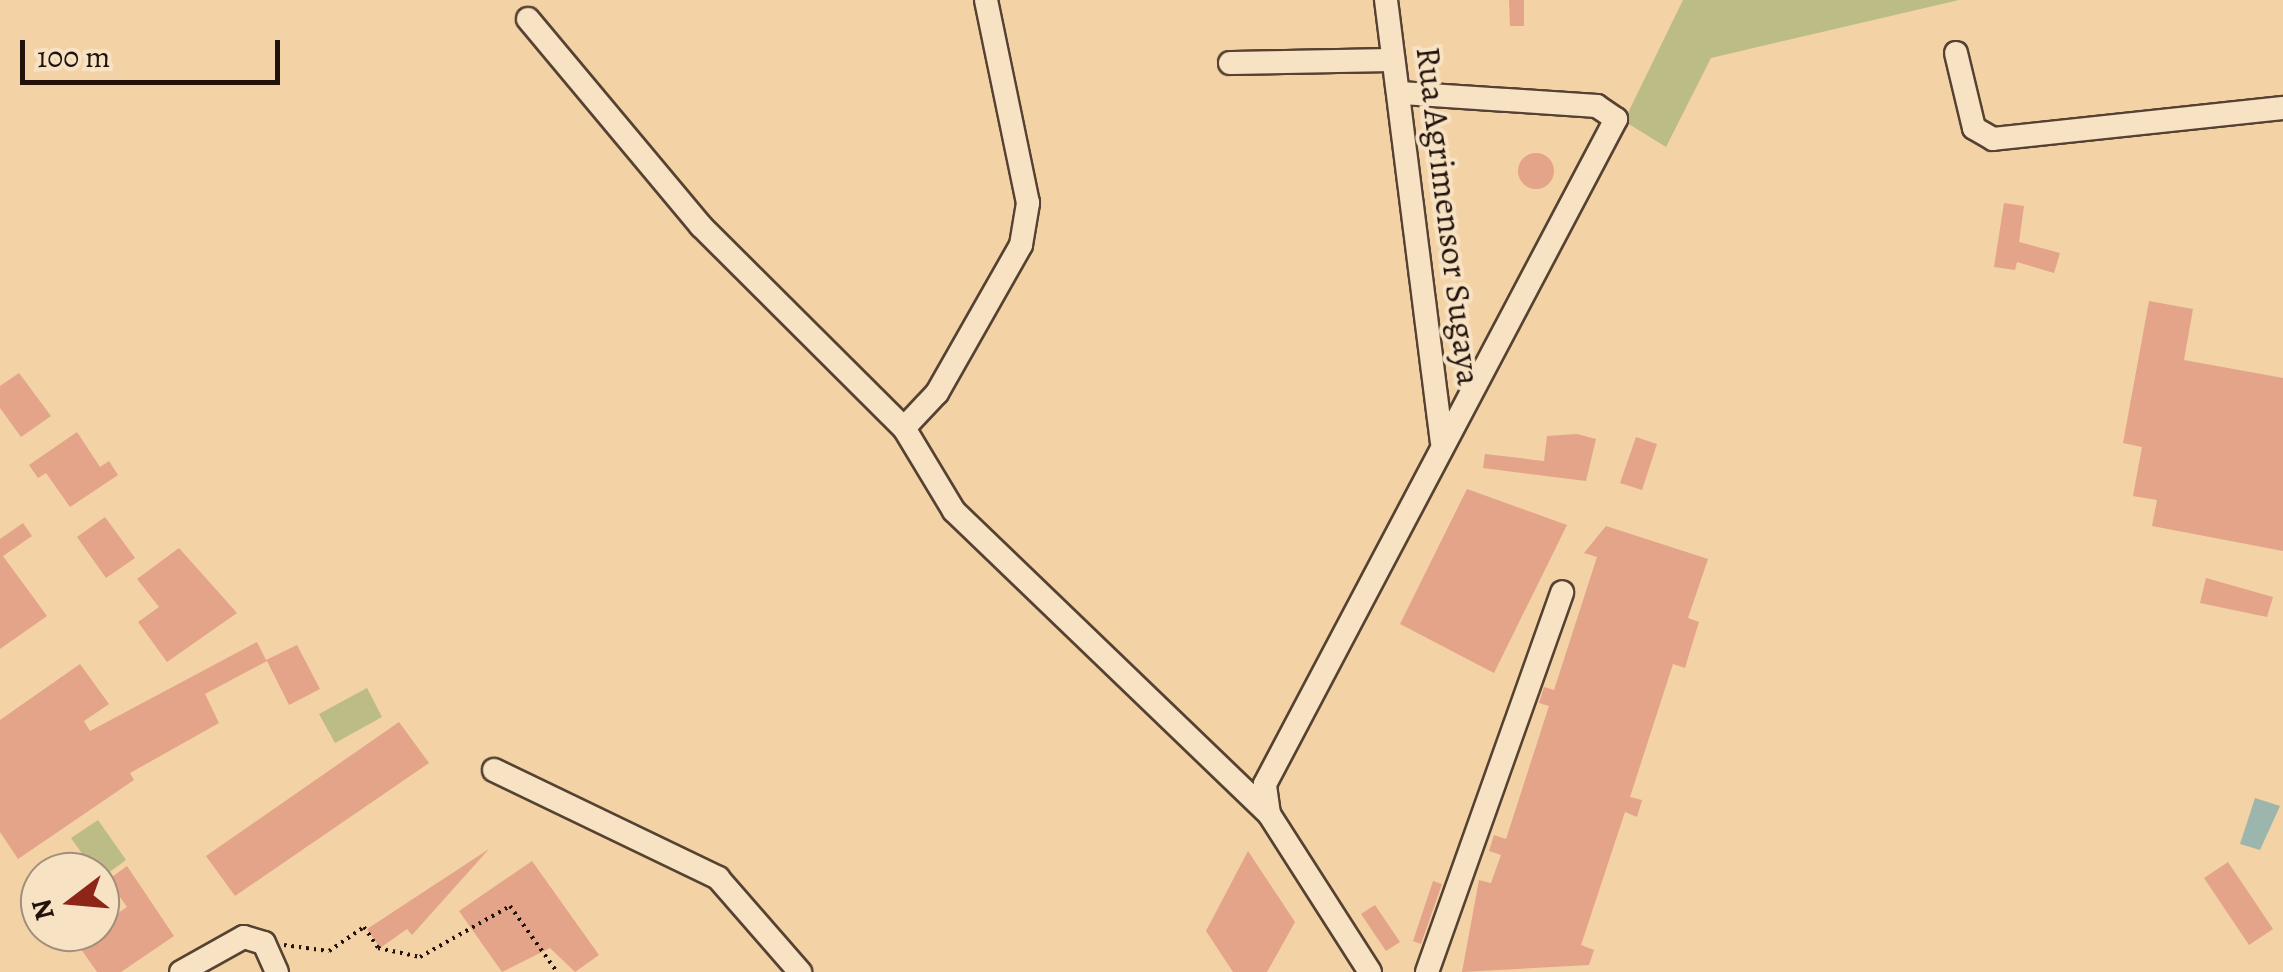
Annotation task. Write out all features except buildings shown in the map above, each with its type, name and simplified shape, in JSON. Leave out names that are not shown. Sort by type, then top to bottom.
[{"type":"street","points":[[904,428],[937,393],[1021,245],[1028,202],[986,0]]},
{"type":"street","name":"Rua Agrimensor Sugaya","points":[[1386,0],[1442,441]]},
{"type":"street","points":[[528,20],[700,226],[904,428],[954,512],[1269,814],[1370,972]]},
{"type":"street","points":[[1956,53],[1974,128],[1992,138],[2283,108]]},
{"type":"street","points":[[1230,63],[1393,60]]},
{"type":"street","name":"Rua Agrimensor Sugaya","points":[[1269,814],[1270,769],[1616,119],[1597,106],[1398,93]]},
{"type":"street","points":[[1428,972],[1562,592]]},
{"type":"street","points":[[494,770],[718,878],[800,972]]},
{"type":"street","points":[[181,972],[232,939],[271,956]]},
{"type":"path","points":[[271,956],[285,945],[328,951],[364,928],[378,948],[420,957],[510,906],[557,972]]},
{"type":"green space","points":[[1683,0],[1959,0],[1711,58],[1666,147],[1624,121]]},
{"type":"green space","points":[[367,688],[382,717],[335,743],[319,714]]},
{"type":"green space","points":[[98,820],[126,860],[120,864],[120,852],[81,852],[71,838]]},
{"type":"water","points":[[2255,798],[2280,806],[2260,850],[2240,844]]}]
